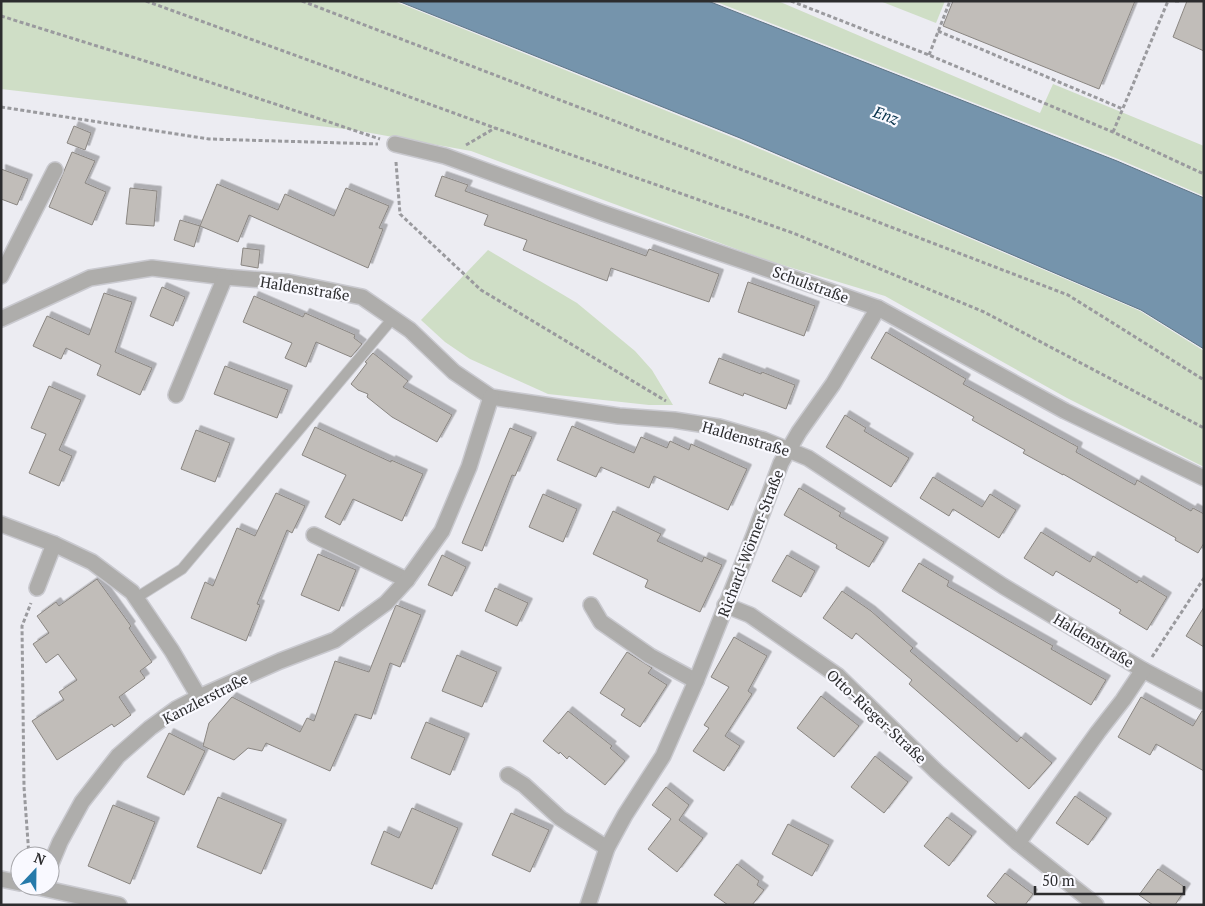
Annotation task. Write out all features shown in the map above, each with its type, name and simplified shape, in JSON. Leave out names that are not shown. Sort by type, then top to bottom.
[{"type":"street","name":"Schulstraße","points":[[395,144],[445,156],[878,308],[1065,411],[1204,478]]},
{"type":"street","points":[[1,276],[55,170]]},
{"type":"street","name":"Haldenstraße","points":[[1,319],[90,278],[152,268],[225,278],[288,282],[362,297],[410,330],[454,372],[491,397],[619,416],[674,420],[719,427],[788,449],[817,463],[1003,586],[1143,670],[1204,702]]},
{"type":"street","points":[[176,395],[225,278]]},
{"type":"street","name":"Richard-Wörner-Straße","points":[[588,905],[608,848],[625,815],[663,756],[696,681],[781,463],[788,449],[833,384],[878,308]]},
{"type":"street","name":"Kanzlerstraße","points":[[58,846],[82,802],[118,756],[150,728],[176,709],[199,697],[280,661],[335,640],[386,602],[407,580],[442,531],[469,467],[491,397]]},
{"type":"street","points":[[1,524],[54,544],[92,562],[132,592],[172,651],[199,697]]},
{"type":"street","points":[[314,535],[407,580]]},
{"type":"street","points":[[37,588],[54,544]]},
{"type":"street","points":[[591,605],[601,622],[650,656],[696,681]]},
{"type":"street","name":"Otto-Rieger-Straße","points":[[725,605],[750,615],[838,676],[937,772],[1018,843],[1096,905]]},
{"type":"street","points":[[1018,843],[1098,732],[1124,700],[1143,670]]},
{"type":"street","points":[[508,775],[524,784],[560,818],[608,848]]},
{"type":"street","points":[[60,892],[119,905]]},
{"type":"lane","points":[[136,598],[182,569],[393,318]]},
{"type":"path","points":[[146,1],[495,128],[793,233],[984,312],[1204,428]]},
{"type":"path","points":[[302,1],[1068,295],[1204,380]]},
{"type":"path","points":[[791,1],[929,55],[1113,132],[1204,174]]},
{"type":"path","points":[[929,55],[950,1]]},
{"type":"path","points":[[1113,132],[1168,1]]},
{"type":"path","points":[[1,16],[161,66],[395,144]]},
{"type":"path","points":[[938,31],[1123,109]]},
{"type":"path","points":[[1,107],[209,139],[395,144]]},
{"type":"path","points":[[445,156],[495,128]]},
{"type":"path","points":[[395,144],[400,214],[481,290],[673,405],[674,420]]},
{"type":"path","points":[[1143,670],[1204,578]]},
{"type":"path","points":[[28,846],[24,787],[22,626],[37,588]]},
{"type":"green space","points":[[1,1],[394,1],[739,140],[1140,311],[1204,351],[1204,467],[1067,398],[885,296],[766,260],[471,151],[354,130],[1,89]]},
{"type":"green space","points":[[714,1],[778,1],[1040,113],[1053,84],[1204,146],[1204,196],[1118,159]]},
{"type":"green space","points":[[880,1],[945,1],[936,23]]},
{"type":"green space","points":[[488,250],[577,303],[635,351],[652,370],[673,405],[649,405],[548,394],[470,359],[445,342],[421,320]]},
{"type":"water","name":"Enz","points":[[398,1],[708,1],[1117,161],[1204,198],[1204,349],[1141,310],[740,138]]},
{"type":"building","points":[[953,1],[1135,1],[1099,89],[943,26]]},
{"type":"building","points":[[1187,1],[1204,1],[1204,51],[1173,37]]},
{"type":"building","points":[[74,126],[91,133],[85,150],[67,143]]},
{"type":"building","points":[[72,152],[95,161],[85,183],[106,192],[92,225],[49,207]]},
{"type":"building","points":[[1,169],[28,179],[17,205],[1,199]]},
{"type":"building","points":[[442,176],[468,185],[465,191],[646,256],[649,249],[719,274],[709,302],[611,268],[607,281],[523,250],[527,240],[484,225],[488,215],[435,196]]},
{"type":"building","points":[[217,184],[278,210],[285,194],[334,216],[346,188],[389,206],[379,228],[383,229],[368,268],[249,215],[238,242],[200,226]]},
{"type":"building","points":[[130,188],[157,191],[154,226],[126,224]]},
{"type":"building","points":[[180,220],[200,226],[194,247],[174,240]]},
{"type":"building","points":[[243,248],[260,250],[258,268],[241,265]]},
{"type":"building","points":[[748,282],[815,306],[804,336],[738,312]]},
{"type":"building","points":[[162,287],[185,297],[173,326],[150,316]]},
{"type":"building","points":[[104,293],[132,302],[115,352],[152,368],[140,395],[97,375],[101,365],[66,348],[61,359],[33,346],[47,316],[89,335]]},
{"type":"building","points":[[254,296],[303,317],[305,313],[355,335],[354,338],[362,344],[351,357],[316,342],[306,367],[285,358],[292,343],[243,322]]},
{"type":"building","points":[[886,332],[966,379],[963,384],[1078,447],[1076,452],[1135,485],[1137,480],[1191,511],[1193,508],[1204,514],[1204,543],[1198,553],[1175,540],[1176,538],[1023,453],[1025,450],[972,420],[974,417],[871,358]]},
{"type":"building","points":[[373,353],[408,381],[403,387],[452,415],[437,442],[392,417],[367,397],[368,394],[358,390],[351,384]]},
{"type":"building","points":[[719,358],[795,385],[786,409],[744,393],[743,396],[709,383]]},
{"type":"building","points":[[225,366],[288,390],[277,418],[214,394]]},
{"type":"building","points":[[49,386],[81,400],[59,450],[72,456],[59,486],[29,473],[46,434],[31,428]]},
{"type":"building","points":[[845,415],[866,428],[864,431],[909,458],[891,487],[826,447]]},
{"type":"building","points":[[572,426],[634,453],[641,437],[667,448],[670,441],[689,450],[691,444],[747,469],[728,510],[654,476],[649,488],[601,467],[596,477],[557,460]]},
{"type":"building","points":[[315,427],[391,462],[391,460],[423,474],[402,521],[353,499],[340,525],[325,517],[346,475],[302,455]]},
{"type":"building","points":[[510,428],[532,437],[515,476],[512,475],[482,551],[462,543]]},
{"type":"building","points":[[196,430],[230,443],[215,482],[181,469]]},
{"type":"building","points":[[933,477],[982,507],[990,494],[1016,510],[999,538],[953,509],[949,516],[920,498]]},
{"type":"building","points":[[799,488],[841,513],[839,516],[884,542],[869,567],[836,548],[837,545],[784,515]]},
{"type":"building","points":[[276,493],[305,506],[292,533],[287,530],[257,604],[260,605],[246,641],[191,618],[205,582],[213,586],[237,528],[255,536]]},
{"type":"building","points":[[543,494],[577,509],[563,542],[529,527]]},
{"type":"building","points":[[613,511],[661,534],[657,541],[702,562],[704,557],[722,565],[700,612],[645,587],[648,580],[593,554]]},
{"type":"building","points":[[1041,532],[1090,562],[1093,556],[1137,583],[1139,580],[1167,597],[1147,630],[1119,613],[1121,610],[1056,571],[1053,576],[1024,558]]},
{"type":"building","points":[[318,554],[356,570],[339,611],[301,595]]},
{"type":"building","points":[[442,555],[466,567],[452,596],[428,585]]},
{"type":"building","points":[[787,555],[815,571],[801,597],[772,581]]},
{"type":"building","points":[[919,563],[949,581],[947,586],[1053,646],[1051,649],[1106,680],[1091,705],[902,591]]},
{"type":"building","points":[[97,579],[131,626],[129,628],[152,662],[140,671],[145,678],[119,697],[131,715],[114,727],[112,724],[57,760],[32,721],[64,700],[59,692],[77,680],[58,654],[46,663],[33,644],[49,633],[37,616],[56,602],[59,606]]},
{"type":"building","points":[[495,588],[528,603],[517,626],[485,611]]},
{"type":"building","points":[[842,591],[871,611],[913,648],[910,651],[1017,742],[1021,737],[1052,763],[1029,789],[909,684],[912,680],[856,633],[852,639],[823,618]]},
{"type":"building","points":[[396,605],[421,615],[400,667],[390,663],[371,719],[355,714],[330,771],[266,743],[262,751],[248,748],[234,760],[203,746],[209,723],[232,697],[300,732],[307,718],[314,721],[335,661],[369,672]]},
{"type":"building","points":[[1204,607],[1204,647],[1186,636]]},
{"type":"building","points":[[734,637],[767,656],[748,691],[752,694],[725,736],[740,746],[724,771],[693,751],[709,728],[704,725],[729,687],[711,677]]},
{"type":"building","points":[[627,652],[652,668],[648,673],[667,685],[640,727],[621,715],[625,709],[600,693]]},
{"type":"building","points":[[457,655],[497,672],[482,707],[442,691]]},
{"type":"building","points":[[821,696],[859,726],[834,757],[797,728]]},
{"type":"building","points":[[1141,697],[1193,726],[1202,711],[1204,711],[1204,771],[1156,744],[1150,755],[1118,737]]},
{"type":"building","points":[[568,711],[612,746],[610,748],[625,761],[605,785],[569,756],[567,759],[543,741]]},
{"type":"building","points":[[426,722],[465,738],[450,775],[411,758]]},
{"type":"building","points":[[169,733],[205,751],[184,795],[147,777]]},
{"type":"building","points":[[875,756],[908,782],[884,813],[851,787]]},
{"type":"building","points":[[666,787],[689,805],[679,820],[703,838],[677,872],[648,849],[671,819],[652,805]]},
{"type":"building","points":[[1075,796],[1107,818],[1088,845],[1056,823]]},
{"type":"building","points":[[218,797],[282,824],[261,874],[197,847]]},
{"type":"building","points":[[113,805],[155,822],[130,884],[88,866]]},
{"type":"building","points":[[412,808],[458,828],[432,889],[371,864],[384,831],[399,838]]},
{"type":"building","points":[[511,813],[549,830],[530,872],[492,855]]},
{"type":"building","points":[[947,817],[972,836],[949,866],[924,846]]},
{"type":"building","points":[[788,824],[829,845],[812,876],[772,854]]},
{"type":"building","points":[[737,864],[759,881],[757,885],[764,890],[752,905],[728,905],[714,895]]},
{"type":"building","points":[[1158,869],[1186,888],[1175,905],[1153,905],[1139,895]]},
{"type":"building","points":[[1005,873],[1033,894],[1025,905],[998,905],[987,896]]}]
